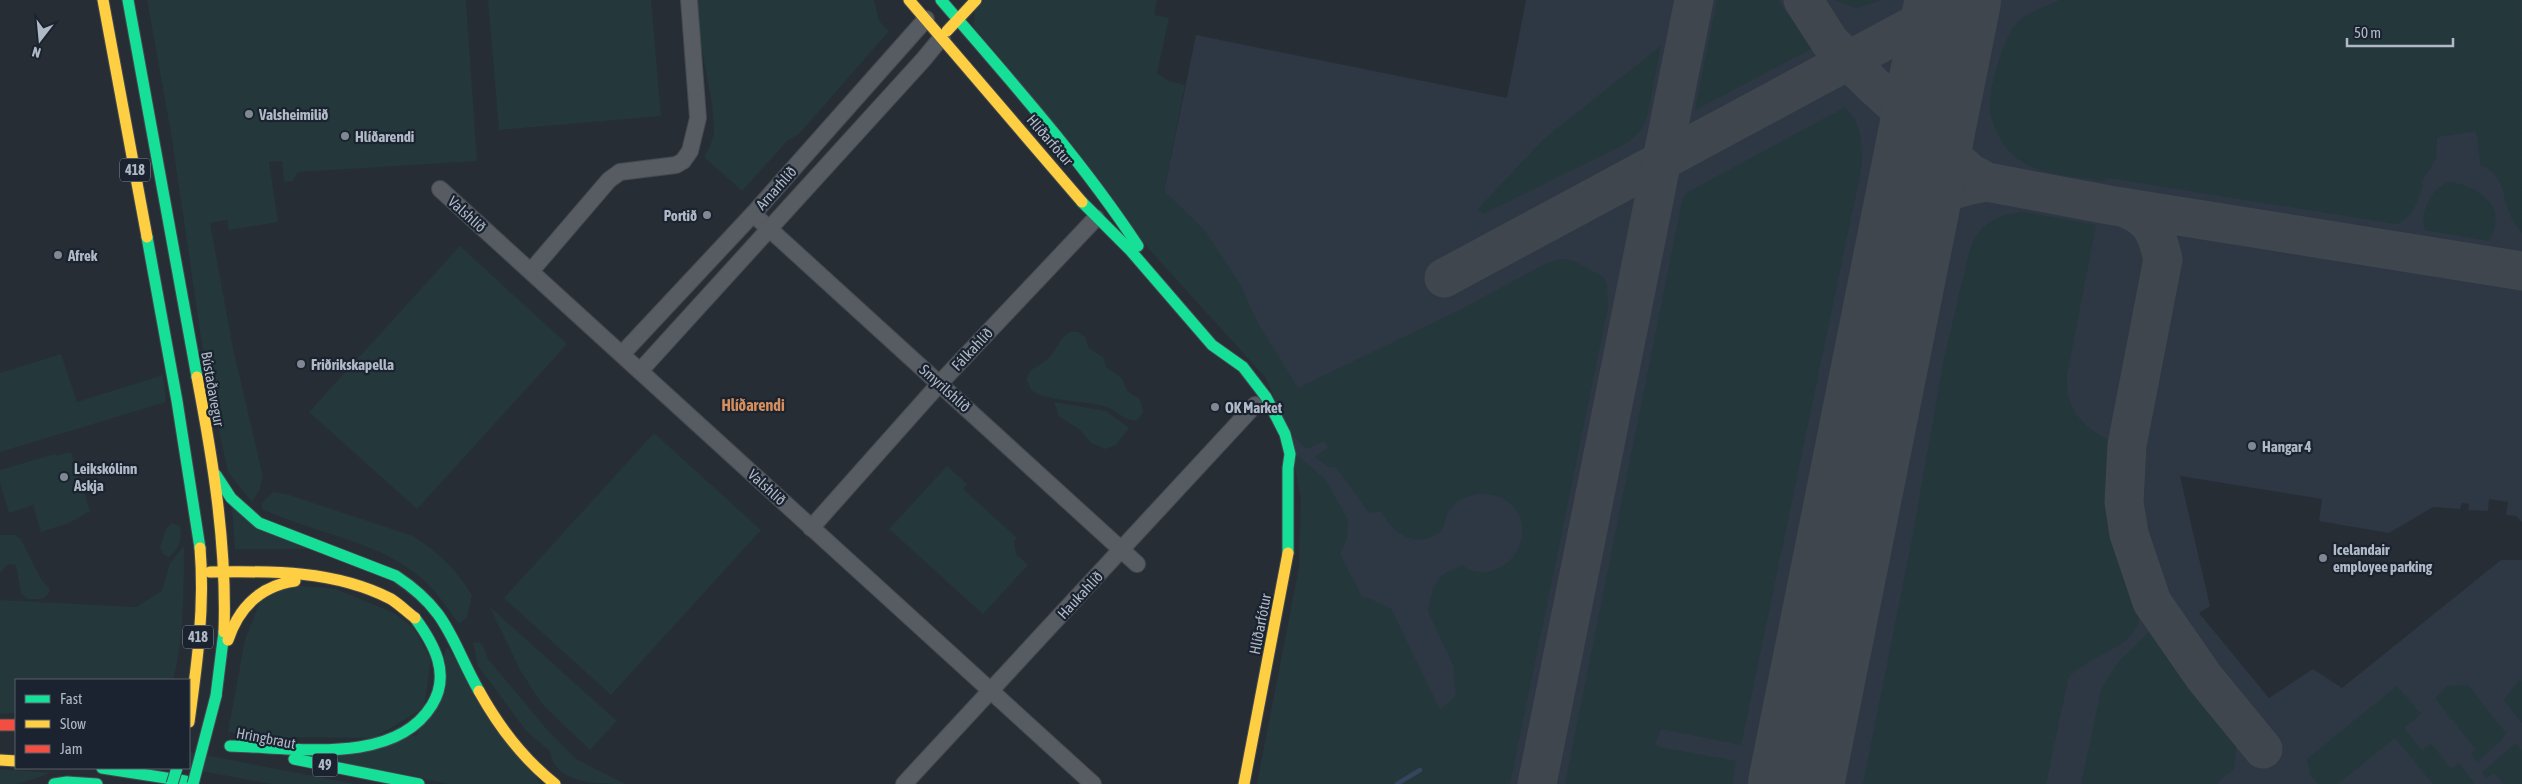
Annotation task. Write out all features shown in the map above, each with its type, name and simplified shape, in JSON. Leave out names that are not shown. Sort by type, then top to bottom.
[{"type":"main road","name":"418","points":[[103,0],[176,392],[201,556],[202,572],[193,702],[190,717]]},
{"type":"main road","name":"Bústaðavegur","points":[[128,0],[229,555],[226,572],[222,665],[216,696],[189,782]]},
{"type":"main road","name":"Hlíðarfótur","points":[[909,0],[1096,218],[1154,278],[1219,352],[1233,377]]},
{"type":"main road","points":[[926,19],[942,0]]},
{"type":"main road","name":"Hlíðarfótur","points":[[942,0],[1063,142],[1103,193],[1136,241],[1154,278]]},
{"type":"main road","points":[[942,37],[976,0]]},
{"type":"main road","name":"Hlíðarfótur","points":[[1219,352],[1243,367],[1266,397],[1285,434],[1290,454],[1288,468],[1290,545],[1244,784]]},
{"type":"main road","points":[[1276,449],[1288,468]]},
{"type":"main road","points":[[213,468],[232,498],[259,522],[396,576],[414,587],[429,600],[450,628],[474,683],[506,737],[534,769],[555,784]]},
{"type":"main road","points":[[201,556],[229,555]]},
{"type":"main road","points":[[314,556],[356,561]]},
{"type":"main road","points":[[202,572],[295,572],[366,588],[391,600],[413,615],[426,628],[439,655],[440,686],[431,709],[412,729],[386,742],[357,748],[222,744]]},
{"type":"main road","points":[[222,665],[230,634],[239,616],[252,598],[262,590],[288,581],[336,580]]},
{"type":"main road","points":[[0,725],[15,725]]},
{"type":"main road","name":"Hringbraut","points":[[196,739],[419,784]]},
{"type":"main road","points":[[0,760],[15,761]]},
{"type":"main road","points":[[108,769],[203,784]]},
{"type":"main road","points":[[172,784],[177,769]]},
{"type":"main road","points":[[54,784],[68,782],[97,784]]},
{"type":"street","points":[[531,271],[609,180],[620,172],[676,165],[690,151],[698,118],[689,0]]},
{"type":"street","name":"Arnarhlíð","points":[[622,354],[753,214],[926,19]]},
{"type":"street","name":"Arnarhlíð","points":[[640,371],[942,37]]},
{"type":"street","name":"Valshlíð","points":[[440,189],[1093,784]]},
{"type":"street","name":"Smyrilshlíð","points":[[753,214],[1137,564]]},
{"type":"street","name":"Fálkahlíð","points":[[812,528],[940,383],[1096,218]]},
{"type":"street","name":"Haukahlíð","points":[[904,784],[1255,405]]},
{"type":"shaded area","name":"Hlíðarendi","points":[[147,0],[466,0],[477,161],[298,172],[293,181],[284,182],[282,161],[269,162],[278,222],[229,230],[227,220],[210,223],[233,348],[263,477],[259,491],[252,502],[228,472],[205,365],[171,133]]},
{"type":"shaded area","points":[[488,0],[651,0],[661,116],[499,130]]},
{"type":"shaded area","points":[[697,0],[874,0],[879,21],[889,31],[799,134],[787,141],[742,191],[704,157],[714,133],[712,104],[700,39]]},
{"type":"shaded area","points":[[984,0],[1157,0],[1154,15],[1169,18],[1157,73],[1169,81],[1185,85],[1164,191],[1206,232],[1241,286],[1257,322],[1298,388],[1460,310],[1547,263],[1562,259],[1574,261],[1603,277],[1607,284],[1608,307],[1510,784],[1257,784],[1299,568],[1301,499],[1292,451],[1325,479],[1348,520],[1347,538],[1340,554],[1362,597],[1391,609],[1440,710],[1456,696],[1453,665],[1428,611],[1433,589],[1442,575],[1463,565],[1472,571],[1483,572],[1497,569],[1508,562],[1516,553],[1521,541],[1520,517],[1513,507],[1502,498],[1488,494],[1472,495],[1465,497],[1453,506],[1447,514],[1441,531],[1429,538],[1417,539],[1404,536],[1389,523],[1380,511],[1369,513],[1336,467],[1329,467],[1315,457],[1328,448],[1324,441],[1307,449],[1289,433],[1266,378],[1149,249],[973,34],[975,9]]},
{"type":"shaded area","points":[[1526,0],[2522,0],[2522,522],[2516,516],[2506,515],[2508,502],[2489,499],[2488,511],[2468,510],[2469,504],[2462,503],[2460,509],[2433,507],[2389,533],[2319,521],[2322,499],[2180,476],[2210,606],[2199,613],[2269,698],[2313,669],[2342,688],[2501,560],[2522,560],[2522,784],[1257,784],[1299,568],[1301,499],[1289,433],[1266,378],[1149,249],[1164,191],[1196,35],[1507,98]]},
{"type":"shaded area","points":[[1717,0],[1778,0],[1811,49],[1695,110]]},
{"type":"shaded area","points":[[1834,0],[1882,0],[1857,8]]},
{"type":"shaded area","points":[[2061,0],[2521,0],[2522,233],[2512,218],[2497,177],[2484,166],[2481,167],[2476,131],[2437,137],[2436,159],[2421,182],[2423,186],[2416,203],[2407,218],[2396,224],[2109,178],[2102,181],[2060,175],[2030,166],[2015,157],[2000,138],[1993,124],[1990,100],[2002,51],[2012,30],[2021,19],[2032,12]]},
{"type":"shaded area","points":[[1661,46],[1647,117],[1641,130],[1627,143],[1483,214],[1478,209],[1544,139]]},
{"type":"shaded area","points":[[1844,108],[1850,113],[1858,126],[1862,165],[1741,745],[1661,729],[1655,744],[1659,747],[1736,761],[1732,784],[1565,784],[1683,197],[1688,192]]},
{"type":"shaded area","points":[[2450,182],[2472,189],[2489,201],[2495,218],[2494,229],[2489,241],[2425,230],[2424,216],[2428,201],[2438,189]]},
{"type":"shaded area","points":[[2024,212],[2096,225],[2067,374],[2067,387],[2069,399],[2078,417],[2094,431],[2115,444],[2112,488],[2113,508],[2125,569],[2140,610],[2138,623],[2132,634],[2123,642],[2076,670],[2068,679],[2046,784],[1863,784],[1911,545],[1944,359],[1969,253],[1977,235],[1989,223],[2004,216]]},
{"type":"shaded area","points":[[460,246],[567,344],[417,509],[309,412]]},
{"type":"shaded area","points":[[1070,332],[1078,332],[1085,337],[1089,348],[1103,357],[1107,368],[1122,378],[1127,391],[1140,399],[1143,412],[1138,420],[1128,419],[1108,407],[1055,399],[1031,390],[1027,380],[1030,372],[1052,355],[1063,337]]},
{"type":"shaded area","points":[[61,354],[77,402],[163,375],[166,402],[0,452],[0,373]]},
{"type":"shaded area","points":[[1054,402],[1106,411],[1129,428],[1116,445],[1106,449],[1091,443],[1080,430],[1059,416]]},
{"type":"shaded area","points":[[654,433],[761,530],[611,695],[504,598]]},
{"type":"shaded area","points":[[71,452],[90,511],[69,523],[41,532],[33,505],[9,513],[0,483],[0,470],[55,454],[56,456]]},
{"type":"shaded area","points":[[947,466],[967,484],[963,489],[1017,538],[1014,541],[1016,554],[1028,565],[983,614],[889,529]]},
{"type":"shaded area","points":[[273,492],[286,494],[413,536],[431,548],[446,562],[460,577],[472,595],[467,617],[459,624],[426,582],[404,565],[365,546],[262,509],[262,503]]},
{"type":"shaded area","points":[[232,508],[311,549],[235,549]]},
{"type":"shaded area","points":[[172,523],[180,526],[181,535],[178,547],[169,557],[163,554],[160,547],[166,529]]},
{"type":"shaded area","points":[[0,535],[14,535],[20,538],[42,581],[50,589],[46,596],[39,599],[28,599],[21,593],[16,565],[8,564],[0,573]]},
{"type":"shaded area","points":[[184,546],[181,631],[173,679],[15,679],[15,713],[0,714],[0,600],[136,607],[162,591],[170,563]]},
{"type":"shaded area","points":[[293,585],[336,589],[394,613],[413,627],[431,659],[424,708],[374,738],[254,737],[228,732],[245,639],[262,597]]},
{"type":"shaded area","points":[[490,607],[617,721],[590,750],[542,704],[520,670]]},
{"type":"shaded area","points":[[2149,632],[2237,739],[2234,769],[2216,784],[2081,784],[2102,687],[2119,661]]},
{"type":"shaded area","points":[[479,642],[483,646],[488,659],[550,733],[576,759],[625,784],[578,780],[560,770],[553,762],[550,751],[527,732],[478,666],[473,643]]},
{"type":"shaded area","points":[[447,647],[541,784],[449,784],[293,754],[417,735]]},
{"type":"shaded area","points":[[2519,680],[2522,681],[2522,723],[2504,700]]},
{"type":"shaded area","points":[[2468,685],[2506,733],[2500,742],[2477,762],[2471,754],[2475,749],[2435,698],[2447,686]]},
{"type":"shaded area","points":[[2397,686],[2421,714],[2404,728],[2422,750],[2431,743],[2451,769],[2459,763],[2475,784],[2433,784],[2395,738],[2338,784],[2319,784],[2311,777],[2307,759]]},
{"type":"shaded area","points":[[2516,743],[2522,751],[2522,784],[2503,784],[2494,773],[2486,778],[2482,772]]},
{"type":"shaded area","points":[[190,752],[355,784],[271,784],[189,769]]},
{"type":"shaded area","points":[[0,769],[51,773],[18,784],[0,784]]},
{"type":"waterway","points":[[1397,784],[1420,770]]},
{"type":"taxiway","points":[[1537,784],[1694,0]]},
{"type":"taxiway","points":[[1803,0],[1830,42],[1872,84],[1970,173],[1987,182],[2109,205],[2522,271]]},
{"type":"taxiway","points":[[1444,278],[1922,21],[1944,0]]},
{"type":"taxiway","points":[[1946,36],[1967,4],[1973,0]]},
{"type":"taxiway","points":[[1934,94],[1935,121],[1950,156]]},
{"type":"taxiway","points":[[1900,112],[1907,122],[1914,143],[1913,201]]},
{"type":"taxiway","points":[[1905,237],[1923,213],[1938,198],[1957,188],[1987,182]]},
{"type":"taxiway","points":[[2123,207],[2140,216],[2151,226],[2158,240],[2163,259],[2127,445],[2124,502],[2129,534],[2152,602],[2204,677],[2263,749]]},
{"type":"runway","points":[[1796,784],[1953,0]]},
{"type":"traffic: fast","points":[[128,0],[197,377]]},
{"type":"traffic: fast","points":[[941,0],[1068,151],[1116,213],[1138,246]]},
{"type":"traffic: fast","points":[[1082,202],[1130,250],[1212,345],[1243,367],[1266,397],[1285,434],[1290,454],[1288,468],[1288,553]]},
{"type":"traffic: fast","points":[[147,237],[177,401],[200,548]]},
{"type":"traffic: fast","points":[[216,475],[231,498],[259,523],[396,576],[414,589],[438,614],[479,691]]},
{"type":"traffic: fast","points":[[230,746],[311,750],[340,749],[368,745],[393,738],[415,725],[432,705],[438,693],[440,682],[440,671],[434,649],[415,618]]},
{"type":"traffic: fast","points":[[216,696],[224,632]]},
{"type":"traffic: fast","points":[[193,784],[216,696]]},
{"type":"traffic: fast","points":[[294,759],[419,784]]},
{"type":"traffic: fast","points":[[108,769],[185,781]]},
{"type":"traffic: fast","points":[[172,784],[177,769]]},
{"type":"traffic: fast","points":[[54,784],[67,782],[97,784]]},
{"type":"traffic: slow","points":[[103,0],[147,237]]},
{"type":"traffic: slow","points":[[909,0],[1082,202]]},
{"type":"traffic: slow","points":[[947,31],[976,0]]},
{"type":"traffic: slow","points":[[197,377],[218,503],[223,567],[224,632]]},
{"type":"traffic: slow","points":[[190,714],[201,614],[200,548]]},
{"type":"traffic: slow","points":[[1244,784],[1288,553]]},
{"type":"traffic: slow","points":[[210,572],[279,572],[325,577],[348,582],[370,589],[391,599],[415,618]]},
{"type":"traffic: slow","points":[[228,640],[238,618],[252,600],[271,588],[295,581]]},
{"type":"traffic: slow","points":[[479,691],[512,741],[532,764],[555,784]]},
{"type":"traffic: slow","points":[[0,760],[15,761]]},
{"type":"traffic: jam","points":[[0,725],[15,725]]},
{"type":"place","name":"Valsheimilið","points":[[249,114]]},
{"type":"place","name":"Hlíðarendi","points":[[345,136]]},
{"type":"place","name":"Portið","points":[[707,215]]},
{"type":"place","name":"Afrek","points":[[58,255]]},
{"type":"place","name":"Friðrikskapella","points":[[301,364]]},
{"type":"place","name":"OK Market","points":[[1215,407]]},
{"type":"place","name":"Hangar 4","points":[[2252,446]]},
{"type":"place","name":"Leikskólinn Askja","points":[[64,477]]},
{"type":"place","name":"Icelandair employee parking","points":[[2323,558]]},
{"type":"district","name":"Hlíðarendi","points":[[753,405]]}]
